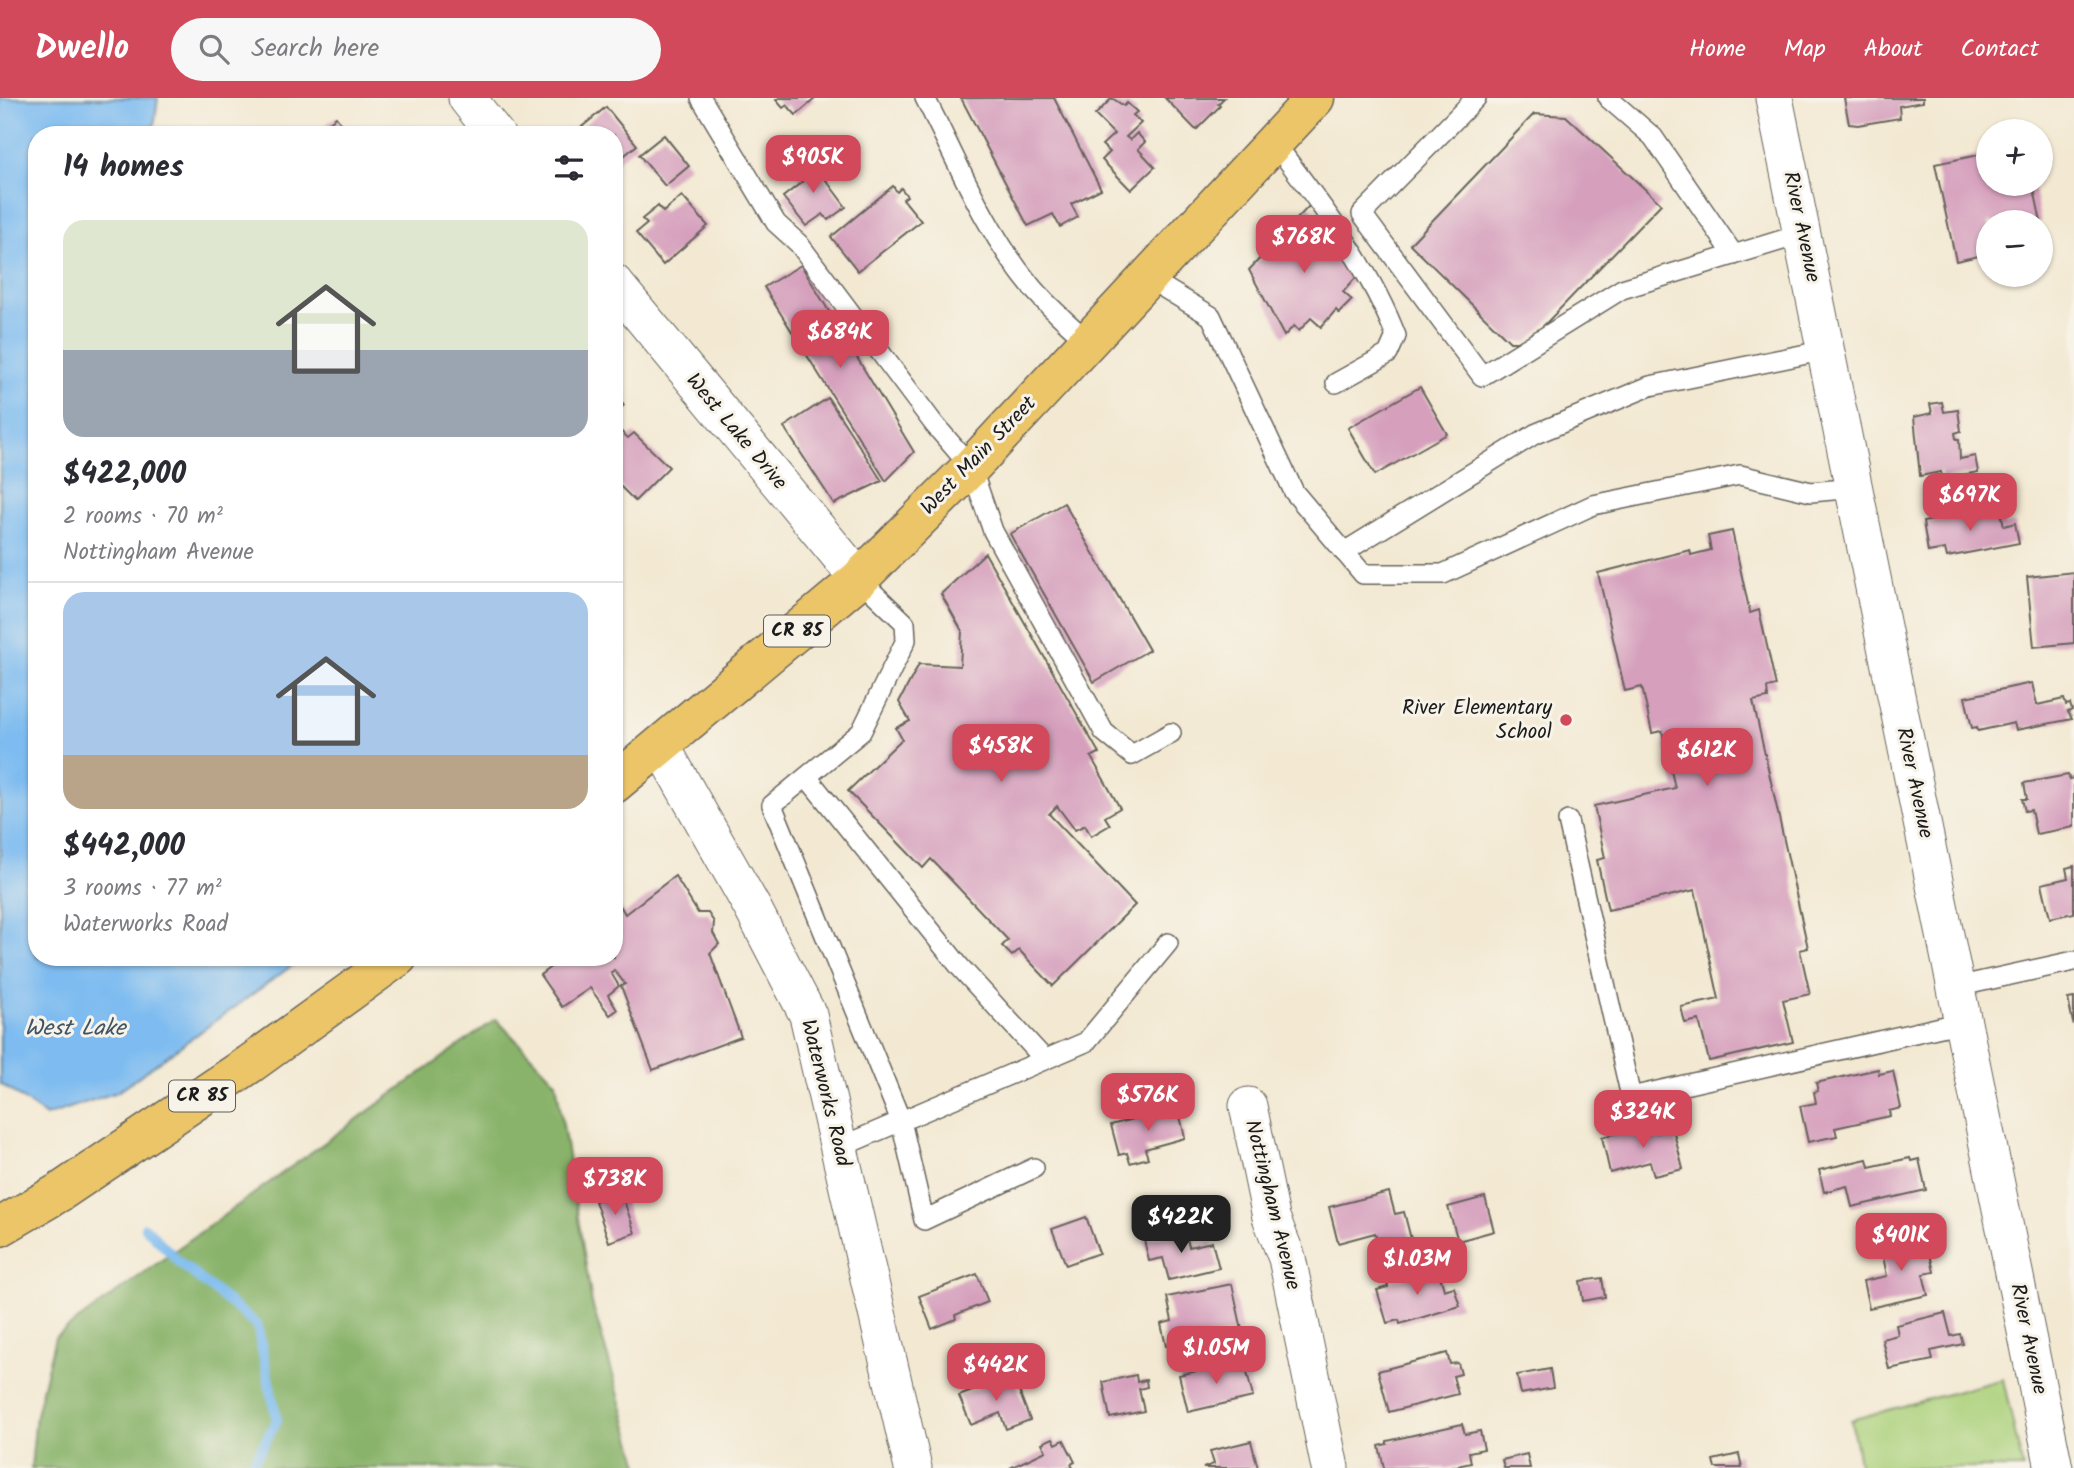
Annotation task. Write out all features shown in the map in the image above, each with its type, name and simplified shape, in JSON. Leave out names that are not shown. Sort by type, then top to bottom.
[{"type":"main road","name":"West Main Street","points":[[623,777],[859,579],[971,467],[1315,98]]},
{"type":"main road","name":"CR 85","points":[[0,1227],[60,1192],[250,1064],[386,966]]},
{"type":"street","points":[[467,98],[489,126]]},
{"type":"street","name":"River Avenue","points":[[1774,98],[2054,1468]]},
{"type":"street","name":"West Lake Drive","points":[[623,294],[859,579]]},
{"type":"street","name":"Waterworks Road","points":[[662,746],[753,909],[808,1015],[913,1468]]},
{"type":"street","name":"Nottingham Avenue","points":[[1248,1106],[1271,1217],[1287,1258],[1330,1468]]},
{"type":"lane","points":[[701,98],[775,223],[799,244],[934,424],[971,467],[993,531],[1104,732],[1132,755],[1171,733]]},
{"type":"lane","points":[[925,98],[977,204],[1001,244],[1031,286],[1087,341]]},
{"type":"lane","points":[[1476,98],[1362,214],[1482,376],[1622,289],[1802,234]]},
{"type":"lane","points":[[1608,98],[1653,137],[1734,255]]},
{"type":"lane","points":[[1273,141],[1328,214],[1388,315],[1396,336],[1388,354],[1336,383]]},
{"type":"lane","points":[[1146,277],[1210,316],[1294,492],[1363,574],[1443,574],[1593,505],[1740,475],[1811,492],[1854,488]]},
{"type":"lane","points":[[1344,552],[1535,434],[1637,391],[1826,350]]},
{"type":"lane","points":[[859,579],[905,623],[906,640],[861,732],[772,806],[901,1121],[924,1220],[1034,1168]]},
{"type":"lane","points":[[807,777],[960,967],[1045,1060]]},
{"type":"lane","points":[[1569,821],[1631,1097],[1959,1005],[2074,961]]},
{"type":"lane","points":[[838,1148],[1086,1042],[1168,943]]},
{"type":"green space","points":[[496,1019],[556,1082],[592,1303],[640,1468],[31,1468],[36,1415],[55,1337]]},
{"type":"green space","points":[[2003,1379],[2023,1468],[1860,1468],[1851,1420]]},
{"type":"water","name":"West Lake","points":[[0,98],[158,98],[154,126],[28,126],[28,966],[292,966],[117,1092],[46,1116],[0,1083]]},
{"type":"building","points":[[816,98],[796,115],[787,105],[783,108],[776,100]]},
{"type":"building","points":[[961,98],[1054,98],[1101,189],[1071,204],[1078,217],[1060,227],[1053,214],[1028,226]]},
{"type":"building","points":[[1112,98],[1124,106],[1127,103],[1137,112],[1133,115],[1141,123],[1126,137],[1130,140],[1137,133],[1145,142],[1138,149],[1155,167],[1131,190],[1102,160],[1110,152],[1102,145],[1114,134],[1095,115]]},
{"type":"building","points":[[1165,98],[1224,98],[1218,104],[1220,106],[1196,130]]},
{"type":"building","points":[[1844,98],[1923,98],[1923,102],[1899,106],[1900,118],[1858,125],[1849,124]]},
{"type":"building","points":[[606,107],[622,126],[583,126]]},
{"type":"building","points":[[1534,114],[1566,116],[1661,204],[1528,342],[1510,342],[1410,244]]},
{"type":"building","points":[[336,117],[343,126],[324,126]]},
{"type":"building","points":[[623,128],[637,145],[623,157]]},
{"type":"building","points":[[664,135],[689,166],[665,186],[639,155]]},
{"type":"building","points":[[1976,155],[1976,196],[2036,196],[2038,210],[1976,210],[1976,257],[1956,261],[1935,164]]},
{"type":"building","points":[[808,156],[846,207],[828,220],[823,214],[806,226],[783,197],[802,182],[792,168]]},
{"type":"building","points":[[893,186],[897,192],[901,188],[907,196],[903,199],[921,221],[858,271],[831,237]]},
{"type":"building","points":[[682,196],[708,226],[663,265],[636,233],[647,224],[642,219],[658,206],[663,212]]},
{"type":"building","points":[[1309,206],[1359,274],[1343,292],[1352,300],[1339,313],[1336,310],[1321,327],[1311,318],[1299,331],[1294,326],[1284,336],[1249,270]]},
{"type":"building","points":[[801,265],[914,452],[886,481],[764,287]]},
{"type":"building","points":[[1420,387],[1447,434],[1375,475],[1348,428]]},
{"type":"building","points":[[828,398],[882,481],[834,504],[784,427]]},
{"type":"building","points":[[1942,402],[1944,412],[1958,410],[1961,431],[1955,433],[1956,439],[1959,439],[1960,459],[1975,456],[1978,472],[1942,479],[1941,472],[1920,476],[1914,417],[1932,413],[1930,404]]},
{"type":"building","points":[[623,433],[628,438],[634,433],[669,467],[635,501],[623,489]]},
{"type":"building","points":[[1064,503],[1149,650],[1094,682],[1010,534]]},
{"type":"building","points":[[2000,507],[2004,526],[2015,523],[2019,543],[1947,557],[1945,549],[1928,552],[1923,522]]},
{"type":"building","points":[[1732,531],[1750,613],[1759,610],[1776,686],[1767,688],[1768,698],[1753,701],[1808,948],[1800,950],[1810,994],[1783,1000],[1793,1042],[1709,1061],[1699,1020],[1685,1023],[1681,1007],[1719,999],[1695,890],[1608,910],[1597,860],[1605,858],[1594,806],[1675,788],[1662,731],[1652,733],[1642,687],[1625,691],[1598,573],[1690,550],[1691,555],[1711,550],[1708,536]]},
{"type":"building","points":[[985,553],[1099,753],[1091,757],[1120,808],[1105,817],[1110,825],[1091,836],[1085,825],[1075,830],[1057,806],[1049,814],[1135,905],[1053,986],[1019,950],[1012,956],[1002,946],[1008,940],[931,859],[923,868],[848,791],[902,739],[896,728],[910,721],[899,702],[919,664],[960,666],[962,631],[941,594]]},
{"type":"building","points":[[2074,572],[2074,643],[2034,647],[2027,577]]},
{"type":"building","points":[[2032,683],[2037,705],[2064,699],[2066,705],[2070,704],[2072,710],[2068,712],[2072,719],[2016,730],[2014,723],[1978,731],[1977,727],[1972,728],[1965,697]]},
{"type":"building","points":[[2068,775],[2069,779],[2074,778],[2074,827],[2036,834],[2031,810],[2025,811],[2022,799],[2027,799],[2024,783]]},
{"type":"building","points":[[2074,866],[2074,913],[2050,918],[2042,884],[2068,878],[2066,868]]},
{"type":"building","points":[[675,876],[698,913],[708,913],[714,922],[713,933],[719,944],[710,953],[741,1037],[653,1070],[621,986],[625,984],[614,970],[611,973],[619,986],[608,995],[617,1010],[610,1015],[590,988],[562,1007],[540,975],[552,966],[623,966],[623,910],[625,914]]},
{"type":"building","points":[[2074,998],[2074,1022],[2073,1023],[2068,999]]},
{"type":"building","points":[[1878,1069],[1879,1074],[1893,1071],[1901,1108],[1889,1111],[1890,1116],[1835,1128],[1837,1136],[1808,1142],[1800,1106],[1816,1103],[1816,1083]]},
{"type":"building","points":[[1178,1107],[1185,1138],[1145,1149],[1148,1158],[1130,1163],[1127,1153],[1119,1155],[1111,1125]]},
{"type":"building","points":[[1655,1125],[1657,1133],[1673,1129],[1683,1169],[1654,1176],[1650,1162],[1610,1173],[1602,1137]]},
{"type":"building","points":[[1910,1158],[1911,1161],[1919,1159],[1926,1190],[1852,1207],[1847,1186],[1824,1192],[1819,1170],[1867,1159],[1869,1167]]},
{"type":"building","points":[[621,1192],[635,1233],[609,1242],[595,1201]]},
{"type":"building","points":[[1389,1192],[1395,1214],[1404,1212],[1411,1239],[1379,1247],[1375,1233],[1338,1243],[1329,1207]]},
{"type":"building","points":[[1485,1197],[1494,1231],[1458,1241],[1448,1207]]},
{"type":"building","points":[[1086,1217],[1099,1253],[1066,1265],[1052,1229]]},
{"type":"building","points":[[1185,1230],[1189,1247],[1212,1242],[1219,1268],[1169,1280],[1163,1258],[1149,1261],[1144,1240]]},
{"type":"building","points":[[1926,1236],[1934,1272],[1923,1274],[1928,1295],[1869,1308],[1863,1281],[1887,1276],[1881,1246]]},
{"type":"building","points":[[1438,1268],[1444,1290],[1454,1287],[1460,1306],[1400,1324],[1399,1320],[1387,1323],[1377,1290],[1388,1287],[1387,1283]]},
{"type":"building","points":[[977,1274],[988,1302],[955,1315],[956,1319],[932,1329],[919,1296]]},
{"type":"building","points":[[1602,1278],[1605,1297],[1583,1301],[1580,1281]]},
{"type":"building","points":[[1232,1284],[1242,1330],[1166,1346],[1161,1324],[1172,1321],[1167,1297]]},
{"type":"building","points":[[1945,1313],[1951,1336],[1960,1334],[1963,1344],[1931,1351],[1933,1360],[1889,1369],[1882,1339],[1898,1335],[1896,1325]]},
{"type":"building","points":[[1447,1353],[1450,1364],[1458,1363],[1461,1374],[1453,1376],[1458,1394],[1389,1412],[1378,1371]]},
{"type":"building","points":[[1244,1360],[1253,1397],[1188,1412],[1179,1375]]},
{"type":"building","points":[[1550,1369],[1553,1388],[1521,1394],[1517,1375]]},
{"type":"building","points":[[1013,1375],[1030,1420],[1006,1429],[1000,1413],[971,1425],[959,1396]]},
{"type":"building","points":[[1136,1375],[1137,1382],[1146,1380],[1147,1387],[1139,1389],[1144,1411],[1110,1418],[1103,1382]]},
{"type":"building","points":[[1462,1424],[1465,1434],[1480,1431],[1484,1449],[1469,1452],[1471,1463],[1448,1468],[1384,1468],[1379,1446],[1387,1444],[1387,1441]]},
{"type":"building","points":[[1053,1438],[1056,1444],[1064,1440],[1075,1462],[1071,1464],[1073,1468],[1010,1468],[1046,1451],[1042,1443]]},
{"type":"building","points":[[1251,1441],[1258,1468],[1203,1468],[1214,1464],[1210,1451]]},
{"type":"building","points":[[1527,1454],[1530,1468],[1504,1468],[1502,1460]]},
{"type":"building","points":[[1739,1454],[1742,1468],[1715,1468],[1713,1460]]},
{"type":"waterway","points":[[145,1227],[180,1263],[257,1325],[277,1420],[250,1468]]},
{"type":"place","name":"River Elementary School","points":[[1566,720]]}]
